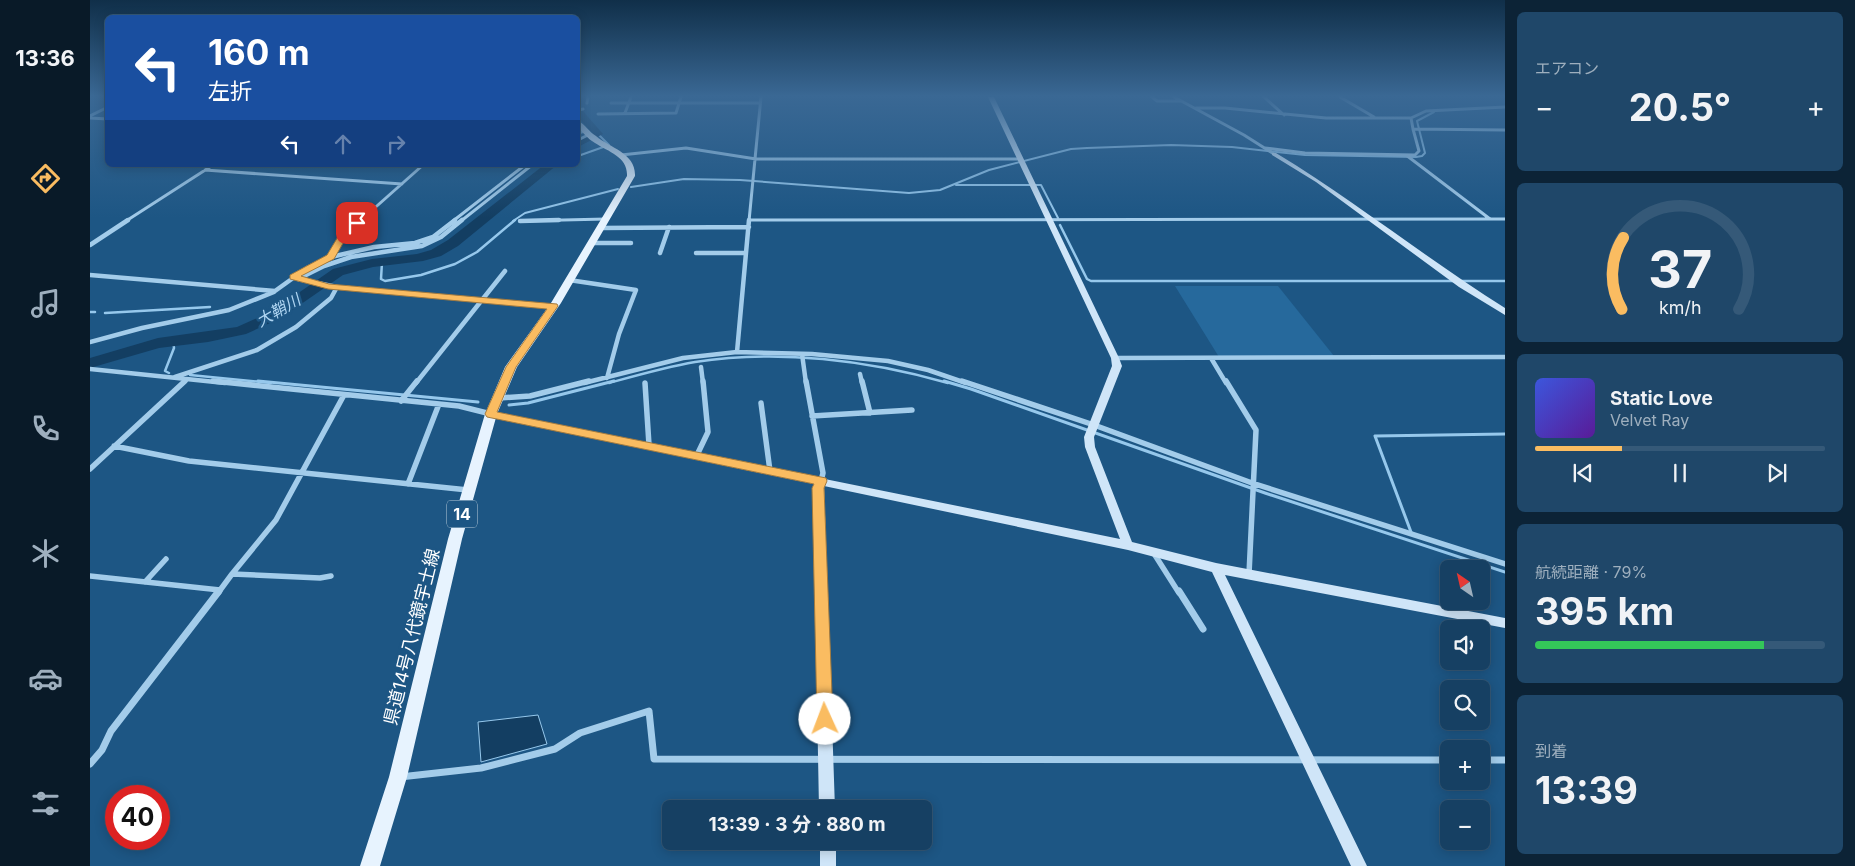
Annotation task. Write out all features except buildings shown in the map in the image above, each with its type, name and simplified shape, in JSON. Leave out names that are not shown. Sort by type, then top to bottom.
[{"type":"main road","points":[[591,137],[621,155]]},
{"type":"main road","name":"県道14号八代鏡宇土線","points":[[370,866],[398,777],[424,664],[469,490],[491,414],[511,367],[553,306],[625,187],[633,170],[621,155]]},
{"type":"street","points":[[737,352],[758,137]]},
{"type":"street","points":[[1011,137],[1115,358],[1117,366],[1092,430],[1090,447],[1128,545]]},
{"type":"street","points":[[1247,137],[1316,180],[1449,276],[1505,312]]},
{"type":"street","points":[[1265,148],[1305,153],[1415,155],[1420,151],[1416,137]]},
{"type":"street","points":[[621,155],[686,148],[756,159],[1022,161]]},
{"type":"street","points":[[1406,155],[1490,219]]},
{"type":"street","points":[[90,245],[210,167]]},
{"type":"street","points":[[331,257],[342,236],[421,167]]},
{"type":"street","points":[[90,342],[138,328],[229,311],[253,303],[275,291],[293,277],[331,257],[374,247],[415,243],[433,237],[523,167]]},
{"type":"street","points":[[298,279],[324,266],[351,257],[422,246],[433,241],[441,237],[529,167]]},
{"type":"street","points":[[205,170],[402,184]]},
{"type":"street","points":[[750,220],[1505,219]]},
{"type":"street","points":[[520,221],[669,227],[748,227]]},
{"type":"street","points":[[660,253],[669,227]]},
{"type":"street","points":[[591,243],[631,243]]},
{"type":"street","points":[[696,253],[746,253]]},
{"type":"street","points":[[402,400],[505,271]]},
{"type":"street","points":[[90,275],[275,291]]},
{"type":"street","points":[[293,277],[328,286],[553,306]]},
{"type":"street","points":[[568,280],[636,290],[619,334],[607,378]]},
{"type":"street","points":[[174,378],[190,370],[257,350],[296,327],[332,298],[337,287]]},
{"type":"street","points":[[497,398],[530,396],[682,358],[737,352],[888,362],[928,370],[1092,430],[1505,564]]},
{"type":"street","points":[[802,356],[823,473],[818,488],[828,800]]},
{"type":"street","points":[[1115,358],[1505,358]]},
{"type":"street","points":[[1211,358],[1256,430],[1249,574]]},
{"type":"street","points":[[697,455],[708,432],[701,367]]},
{"type":"street","points":[[90,369],[459,406],[1128,545],[1216,568],[1505,623]]},
{"type":"street","points":[[860,374],[870,413]]},
{"type":"street","points":[[90,469],[186,380]]},
{"type":"street","points":[[645,383],[649,445]]},
{"type":"street","points":[[90,764],[102,750],[110,731],[276,520],[344,395]]},
{"type":"street","points":[[761,403],[770,471]]},
{"type":"street","points":[[408,484],[439,404]]},
{"type":"street","points":[[812,416],[912,410]]},
{"type":"street","points":[[114,446],[189,461],[469,490]]},
{"type":"street","points":[[1153,552],[1203,629]]},
{"type":"street","points":[[145,582],[166,559]]},
{"type":"street","points":[[1216,568],[1359,866]]},
{"type":"street","points":[[232,574],[320,578],[331,576]]},
{"type":"street","points":[[90,576],[220,590]]},
{"type":"street","points":[[398,777],[481,768],[555,749],[580,734],[649,711],[654,759],[1440,760]]},
{"type":"street","points":[[1490,760],[1505,760]]},
{"type":"street","points":[[828,850],[828,866]]},
{"type":"shaded area","points":[[1175,286],[1278,286],[1334,356],[1219,357]]},
{"type":"shaded area","points":[[538,715],[547,744],[481,762],[478,722]]},
{"type":"waterway","name":"大鞘川","points":[[580,143],[591,137]]},
{"type":"waterway","points":[[580,155],[609,145],[601,137]]},
{"type":"waterway","points":[[631,187],[684,179],[740,180],[909,193],[940,190],[989,170],[1071,149],[1171,145],[1232,147],[1305,155],[1416,157],[1422,156],[1425,153],[1421,137]]},
{"type":"waterway","name":"大鞘川","points":[[90,363],[158,343],[241,331],[276,315],[338,272],[372,263],[418,258],[436,253],[453,243],[548,167]]},
{"type":"waterway","points":[[956,185],[1041,185],[1058,218]]},
{"type":"waterway","points":[[513,221],[525,213],[618,189]]},
{"type":"waterway","points":[[382,262],[381,279],[385,281],[421,275],[455,264],[477,252],[515,220]]},
{"type":"waterway","points":[[1060,225],[1087,279],[1091,281],[1454,281]]},
{"type":"waterway","points":[[1461,281],[1505,281]]},
{"type":"waterway","points":[[105,313],[210,307]]},
{"type":"waterway","points":[[90,312],[95,312]]},
{"type":"waterway","points":[[169,373],[165,371],[174,348],[173,341]]},
{"type":"waterway","points":[[609,383],[695,362],[726,358],[758,357],[823,359],[855,363],[886,368],[948,383]]},
{"type":"waterway","points":[[190,375],[271,383]]},
{"type":"waterway","points":[[258,381],[478,402]]},
{"type":"waterway","points":[[509,405],[528,403],[614,381]]},
{"type":"waterway","points":[[944,381],[1265,493],[1505,572]]},
{"type":"waterway","points":[[1411,532],[1375,436],[1505,434]]},
{"type":"route","points":[[357,223],[342,236],[340,244],[331,257],[293,277],[328,286],[553,306],[511,367],[491,414],[821,481],[818,488],[825,719]]}]
